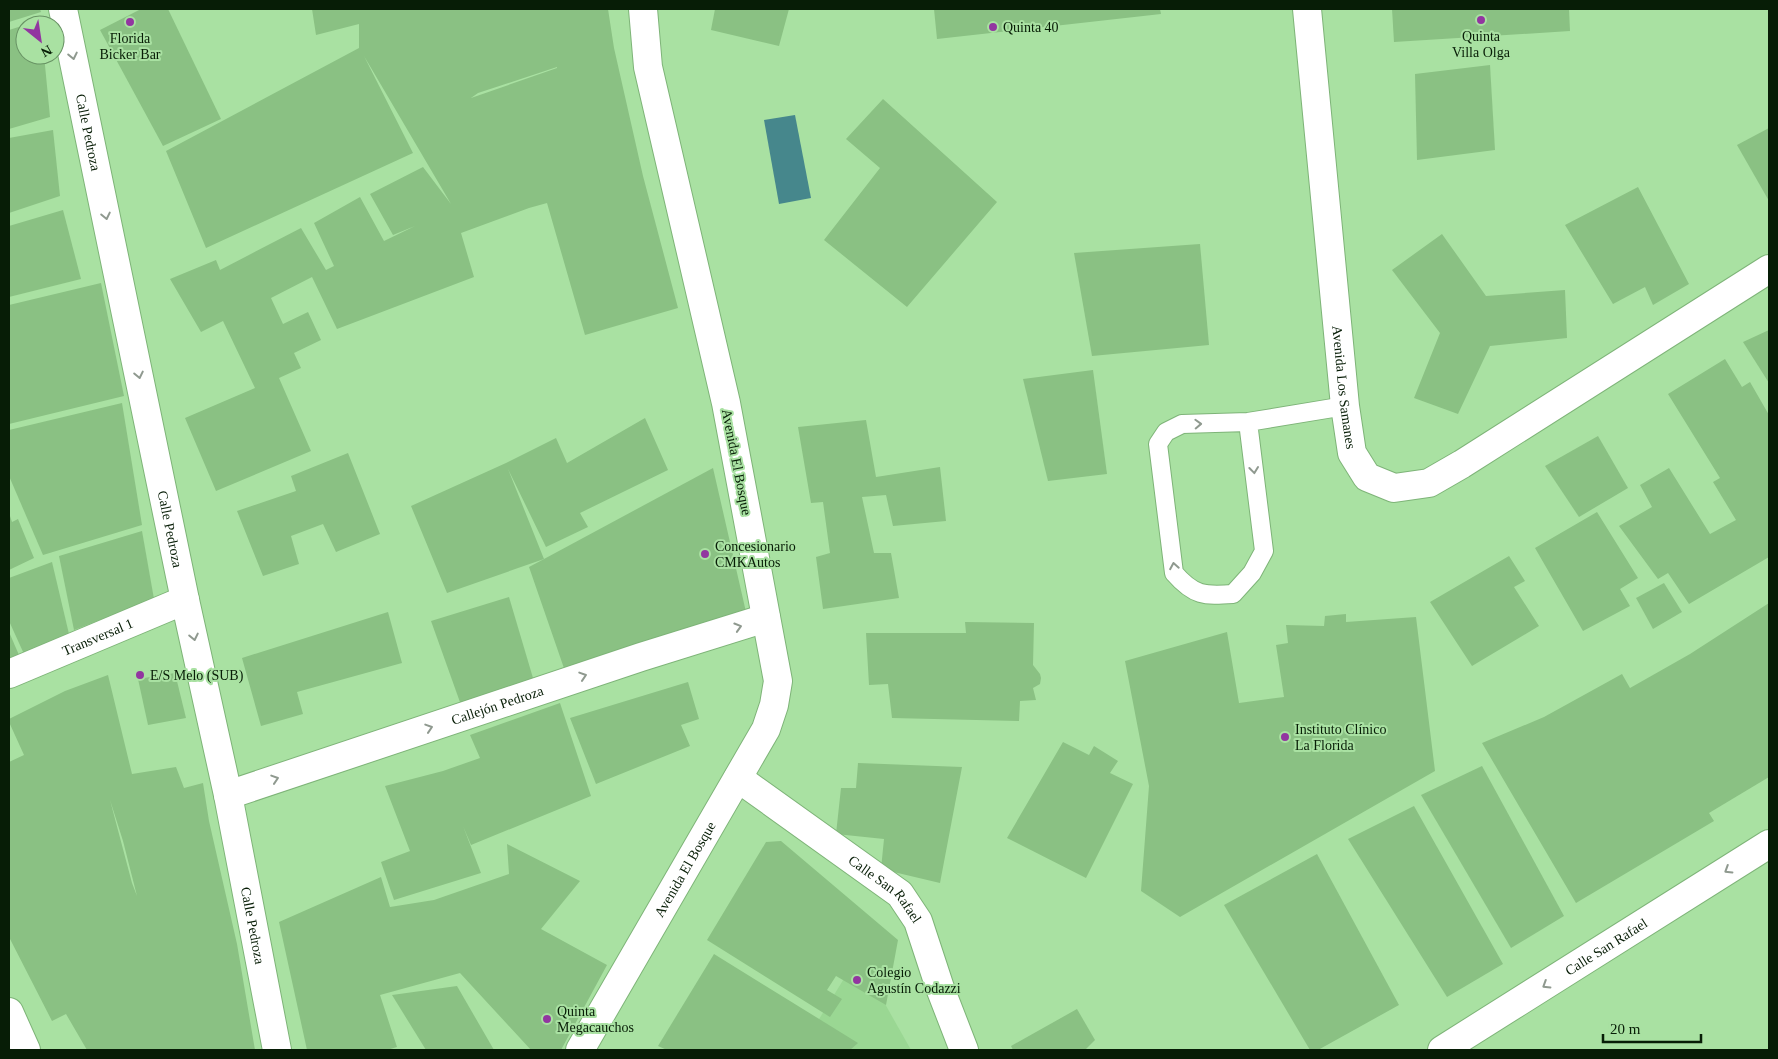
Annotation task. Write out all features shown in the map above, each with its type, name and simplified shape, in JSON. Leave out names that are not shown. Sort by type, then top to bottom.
[{"type":"street","name":"Calle Pedroza","points":[[64,9],[228,795],[277,1050]]},
{"type":"street","name":"Avenida El Bosque","points":[[580,1050],[766,729],[774,705],[778,681],[726,403],[648,67],[643,9]]},
{"type":"street","name":"Avenida Los Samanes","points":[[1307,9],[1345,406],[1352,453],[1367,477],[1394,488],[1429,483],[1769,269]]},
{"type":"street","name":"Transversal 1","points":[[9,674],[186,600]]},
{"type":"street","name":"Callejón Pedroza","points":[[228,795],[641,657],[766,618]]},
{"type":"street","name":"Calle San Rafael","points":[[738,778],[900,894],[918,921],[940,988],[964,1050]]},
{"type":"street","name":"Calle San Rafael","points":[[1442,1050],[1769,844]]},
{"type":"street","points":[[9,1012],[26,1050]]},
{"type":"lane","points":[[1248,422],[1264,551],[1252,573],[1233,594],[1208,596],[1187,588],[1174,573],[1158,444],[1166,432],[1182,424],[1248,422],[1345,406]]},
{"type":"shaded area","name":"Colegio Agustín Codazzi","points":[[858,956],[911,1050],[800,1050]]},
{"type":"water","points":[[795,115],[811,198],[779,204],[764,120]]},
{"type":"building","points":[[9,9],[40,9],[41,12],[31,15],[15,15],[15,20],[9,22]]},
{"type":"building","points":[[141,9],[168,9],[221,119],[163,146],[100,30]]},
{"type":"building","points":[[312,9],[608,9],[614,48],[643,176],[678,308],[585,335],[547,203],[461,233],[474,277],[337,329],[312,277],[271,298],[283,324],[308,312],[321,340],[294,353],[301,368],[279,378],[311,451],[216,491],[185,418],[255,388],[223,321],[201,332],[170,279],[216,260],[220,270],[301,228],[326,270],[334,266],[314,223],[360,197],[384,241],[415,226],[393,235],[370,194],[423,167],[451,204],[364,56],[413,153],[206,248],[166,151],[359,48],[359,24],[316,35]],"holes":[[[557,68],[471,98],[478,93]]]},
{"type":"building","points":[[715,9],[789,9],[779,46],[711,30]]},
{"type":"building","name":"Quinta 40","points":[[934,9],[1160,9],[1161,14],[937,39]]},
{"type":"building","name":"Quinta Villa Olga","points":[[1392,9],[1569,9],[1570,31],[1394,42]]},
{"type":"building","points":[[15,28],[15,65],[45,65],[50,117],[9,129],[9,30]]},
{"type":"building","points":[[1490,65],[1495,150],[1417,160],[1415,74]]},
{"type":"building","points":[[883,99],[997,202],[907,307],[824,240],[880,168],[846,139]]},
{"type":"building","points":[[1769,128],[1769,201],[1737,145]]},
{"type":"building","points":[[53,130],[60,196],[9,213],[9,138]]},
{"type":"building","points":[[1638,187],[1689,284],[1653,305],[1645,287],[1613,304],[1565,225]]},
{"type":"building","points":[[63,210],[81,279],[9,297],[9,226]]},
{"type":"building","points":[[1442,234],[1486,296],[1565,290],[1567,338],[1490,346],[1458,414],[1414,398],[1440,333],[1392,270]]},
{"type":"building","points":[[1200,244],[1209,345],[1092,356],[1074,253]]},
{"type":"building","points":[[101,283],[124,396],[9,424],[9,305]]},
{"type":"building","points":[[1769,330],[1769,383],[1743,342]]},
{"type":"building","points":[[1725,359],[1742,387],[1750,382],[1769,415],[1769,557],[1689,604],[1668,573],[1658,579],[1619,526],[1652,507],[1640,485],[1669,468],[1710,534],[1736,520],[1713,482],[1720,478],[1668,394]]},
{"type":"building","points":[[1093,370],[1107,474],[1048,481],[1023,379]]},
{"type":"building","points":[[122,403],[142,525],[43,555],[9,476],[9,430]]},
{"type":"building","points":[[645,418],[668,470],[580,513],[588,527],[546,547],[508,469],[544,559],[447,593],[411,506],[556,438],[567,463]]},
{"type":"building","points":[[866,420],[876,477],[940,467],[946,521],[893,526],[886,495],[862,497],[874,553],[891,553],[899,598],[823,609],[816,557],[830,553],[823,502],[811,503],[798,427]]},
{"type":"building","points":[[1598,436],[1628,488],[1579,517],[1545,466]]},
{"type":"building","points":[[348,453],[380,534],[336,552],[323,524],[291,536],[299,564],[263,576],[237,511],[296,491],[291,476]]},
{"type":"building","points":[[713,468],[746,612],[566,674],[529,567]]},
{"type":"building","points":[[1597,512],[1638,578],[1620,589],[1630,606],[1583,631],[1535,548]]},
{"type":"building","points":[[9,513],[12,522],[18,519],[34,558],[9,570]]},
{"type":"building","points":[[142,531],[154,599],[74,630],[59,556]]},
{"type":"building","points":[[1509,556],[1525,581],[1514,587],[1539,626],[1472,666],[1430,602]]},
{"type":"building","points":[[52,562],[69,634],[24,654],[9,621],[9,578]]},
{"type":"building","points":[[1664,583],[1682,612],[1653,629],[1636,598]]},
{"type":"building","points":[[509,597],[533,678],[461,705],[431,621]]},
{"type":"building","points":[[1769,603],[1769,777],[1709,813],[1714,821],[1576,903],[1482,743],[1544,717],[1622,674],[1630,688],[1690,654]]},
{"type":"building","points":[[388,612],[402,663],[297,692],[303,714],[261,726],[242,658]]},
{"type":"building","name":"Instituto Clínico La Florida","points":[[1346,614],[1346,622],[1416,617],[1435,771],[1180,917],[1141,891],[1149,786],[1125,661],[1227,632],[1239,703],[1284,697],[1276,645],[1288,643],[1286,625],[1324,626],[1325,616]]},
{"type":"building","points":[[965,622],[1034,623],[1033,665],[1041,678],[1040,684],[1033,688],[1036,700],[1020,701],[1019,721],[892,718],[888,684],[869,685],[866,633],[966,633]]},
{"type":"building","points":[[9,632],[19,655],[9,659]]},
{"type":"building","points":[[175,673],[186,718],[148,725],[138,679]]},
{"type":"building","points":[[108,675],[132,774],[176,767],[184,788],[203,783],[209,821],[237,944],[255,1050],[87,1050],[66,1014],[52,1021],[9,937],[9,762],[24,755],[9,719],[65,691]],"holes":[[[110,800],[123,841],[137,896]]]},
{"type":"building","points":[[688,682],[699,719],[681,725],[690,746],[596,784],[570,718]]},
{"type":"building","points":[[560,703],[591,796],[471,845],[463,826],[481,873],[394,900],[381,862],[410,851],[385,786],[443,771],[480,758],[470,735]]},
{"type":"building","points":[[1063,742],[1089,755],[1094,746],[1118,761],[1110,773],[1133,784],[1086,878],[1007,838]]},
{"type":"building","points":[[858,763],[962,767],[940,883],[881,869],[884,839],[836,834],[841,788],[856,788]]},
{"type":"building","points":[[1482,766],[1564,916],[1511,948],[1421,795]]},
{"type":"building","points":[[1414,806],[1503,964],[1447,997],[1348,839]]},
{"type":"building","points":[[781,841],[898,940],[886,1005],[836,976],[827,990],[842,999],[830,1017],[707,940],[766,842]]},
{"type":"building","points":[[507,844],[580,881],[541,929],[607,965],[561,1050],[531,1050],[460,973],[380,995],[397,1047],[387,1050],[307,1050],[279,922],[381,877],[390,907],[434,900],[509,874]]},
{"type":"building","points":[[1317,854],[1399,1005],[1318,1050],[1310,1050],[1224,905]]},
{"type":"building","points":[[714,954],[858,1043],[850,1050],[667,1050],[658,1046]]},
{"type":"building","points":[[457,986],[494,1050],[426,1050],[392,995]]},
{"type":"building","points":[[1077,1009],[1095,1040],[1085,1050],[1013,1050],[1011,1046]]},
{"type":"place","name":"Quinta Villa Olga","points":[[1481,20]]},
{"type":"place","name":"Florida Bicker Bar","points":[[130,22]]},
{"type":"place","name":"Quinta 40","points":[[993,27]]},
{"type":"place","name":"Concesionario CMKAutos","points":[[705,554]]},
{"type":"place","name":"E/S Melo (SUB)","points":[[140,675]]},
{"type":"place","name":"Instituto Clínico La Florida","points":[[1285,737]]},
{"type":"place","name":"Colegio Agustín Codazzi","points":[[857,980]]},
{"type":"place","name":"Quinta Megacauchos","points":[[547,1019]]}]
